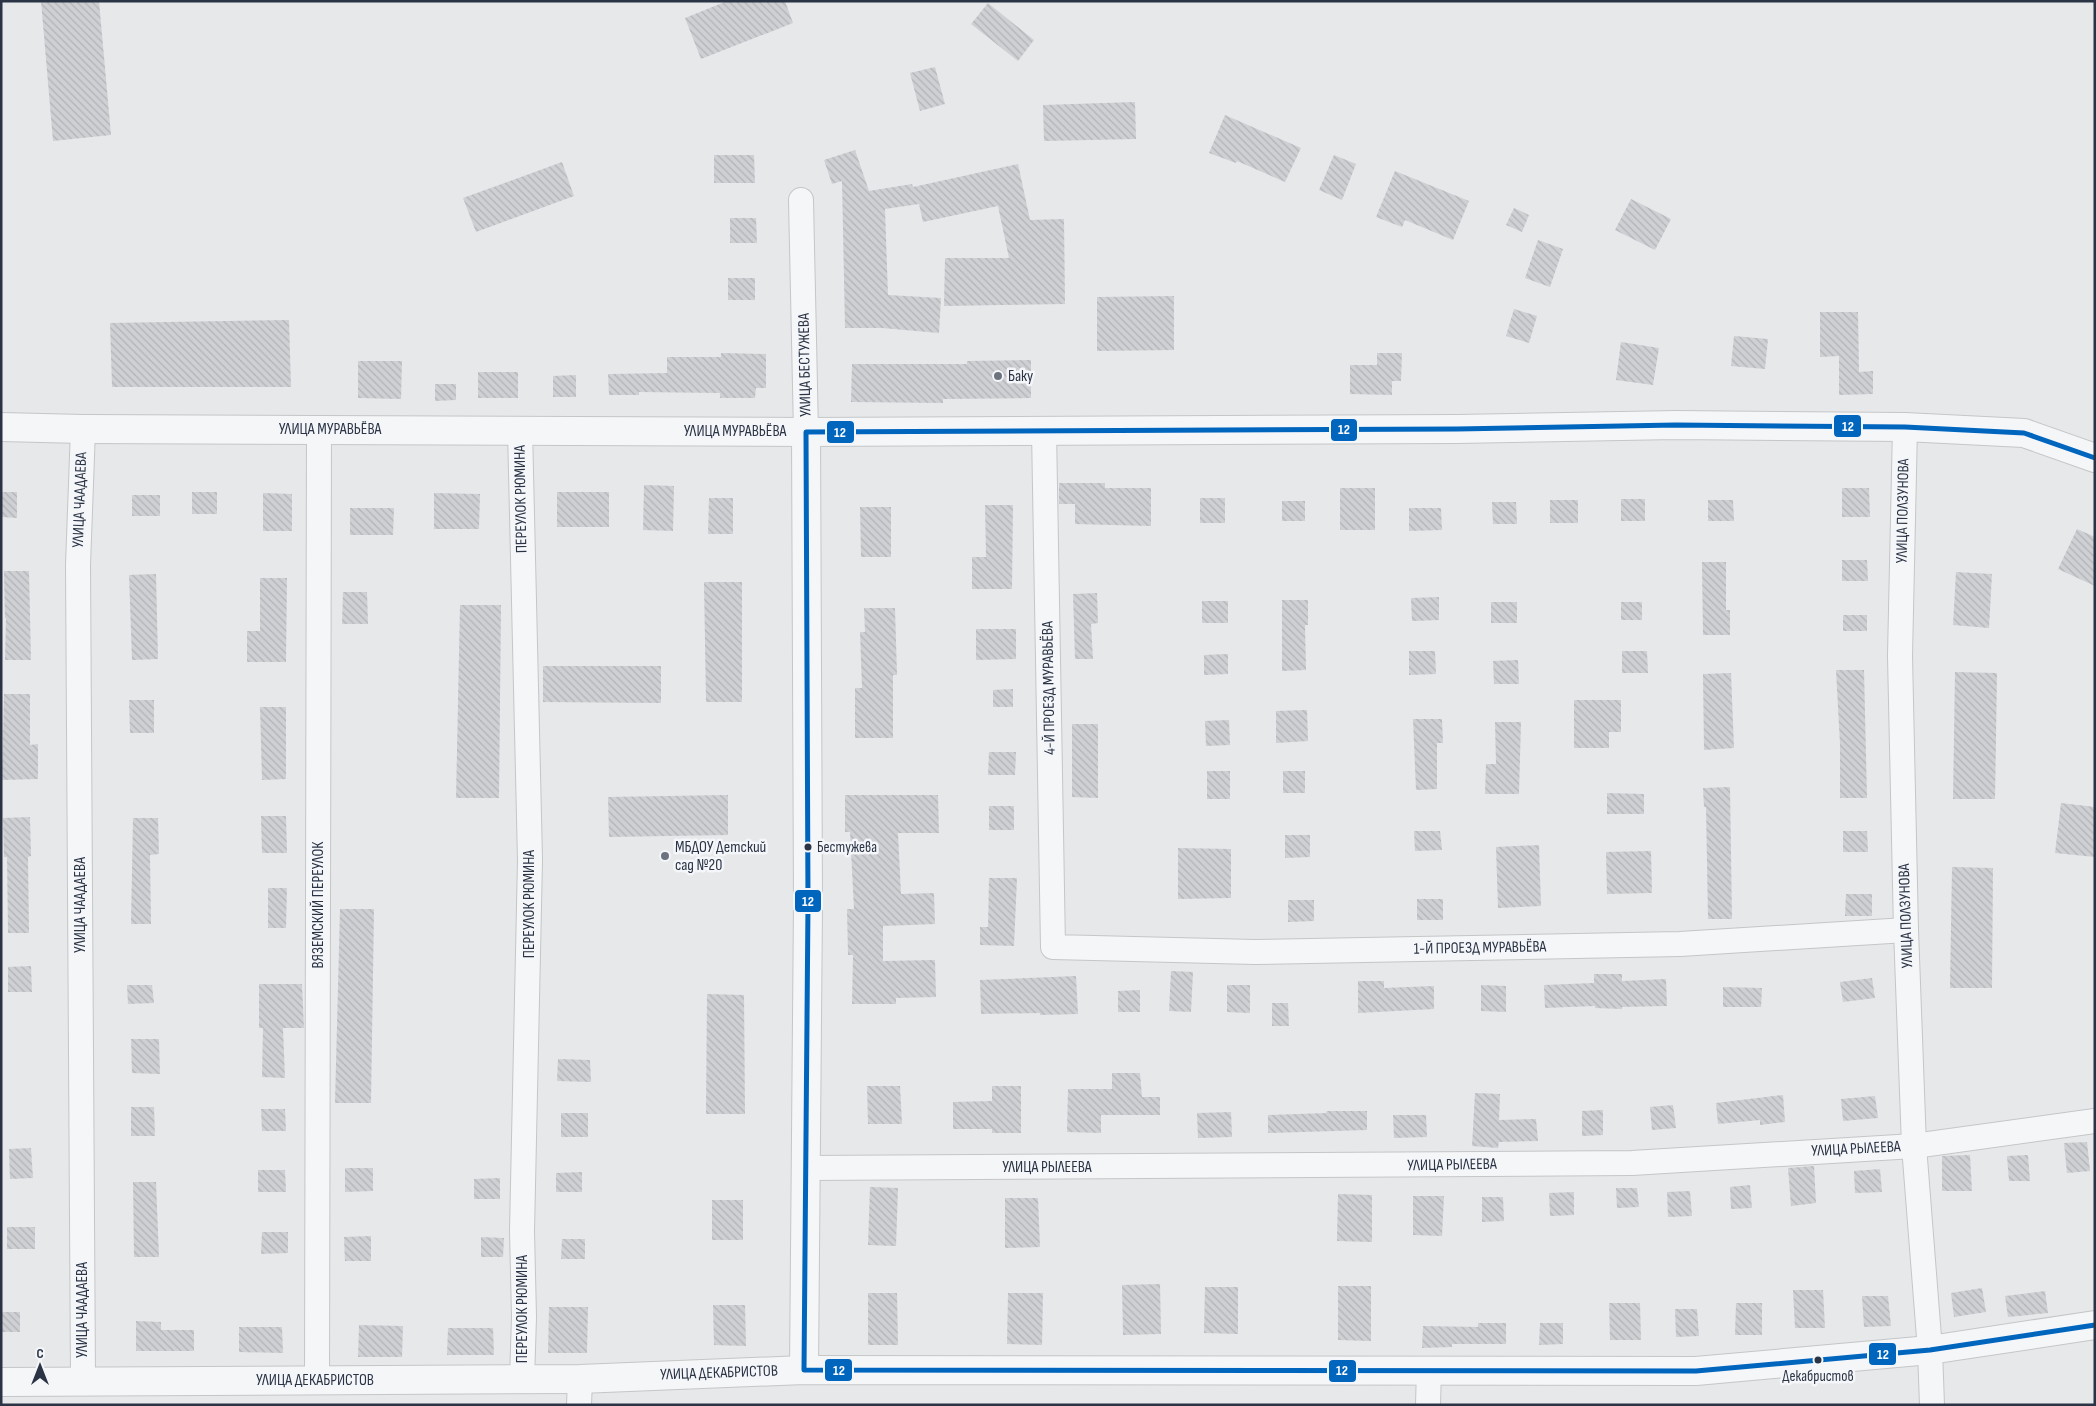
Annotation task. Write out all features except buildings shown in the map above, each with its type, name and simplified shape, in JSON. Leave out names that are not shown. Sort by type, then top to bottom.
[{"type":"street","name":"УЛИЦА БЕСТУЖЕВА","points":[[800,200],[806,432],[808,700],[807,1168],[804,1370]]},
{"type":"street","name":"УЛИЦА МУРАВЬЁВА","points":[[1,427],[83,430],[806,432],[1666,426],[1905,427],[2024,434],[2095,458]]},
{"type":"street","name":"УЛИЦА ПОЛЗУНОВА","points":[[1905,427],[1900,656],[1906,930],[1914,1146],[1930,1350],[1932,1405]]},
{"type":"street","name":"УЛИЦА ЧААДАЕВА","points":[[83,430],[78,565],[83,1380]]},
{"type":"street","name":"ВЯЗЕМСКИЙ ПЕРЕУЛОК","points":[[317,1380],[319,430]]},
{"type":"street","name":"ПЕРЕУЛОК РЮМИНА","points":[[520,430],[530,860],[522,1232],[524,1317],[522,1379]]},
{"type":"street","name":"4-Й ПРОЕЗД МУРАВЬЁВА","points":[[1044,430],[1053,947]]},
{"type":"street","name":"1-Й ПРОЕЗД МУРАВЬЁВА","points":[[1053,947],[1255,952],[1581,946],[1680,944],[1906,930]]},
{"type":"street","name":"УЛИЦА РЫЛЕЕВА","points":[[807,1168],[1632,1163],[1914,1146],[2095,1121]]},
{"type":"street","name":"УЛИЦА ДЕКАБРИСТОВ","points":[[1,1382],[83,1380],[522,1379],[580,1392],[804,1370],[1385,1371],[1429,1369],[1696,1371],[1930,1350],[2095,1325]]},
{"type":"street","points":[[1428,1405],[1429,1369]]},
{"type":"transit line","name":"12","points":[[2095,458],[2024,433],[1905,427],[1676,425],[1457,429],[806,432],[808,903],[804,1370],[1696,1371],[1930,1350],[2095,1325]]},
{"type":"place","name":"Баку","points":[[998,376]]},
{"type":"place","name":"Бестужева","points":[[808,847]]},
{"type":"place","name":"МБДОУ Детский сад №20","points":[[665,856]]},
{"type":"place","name":"Декабристов","points":[[1818,1360]]}]
